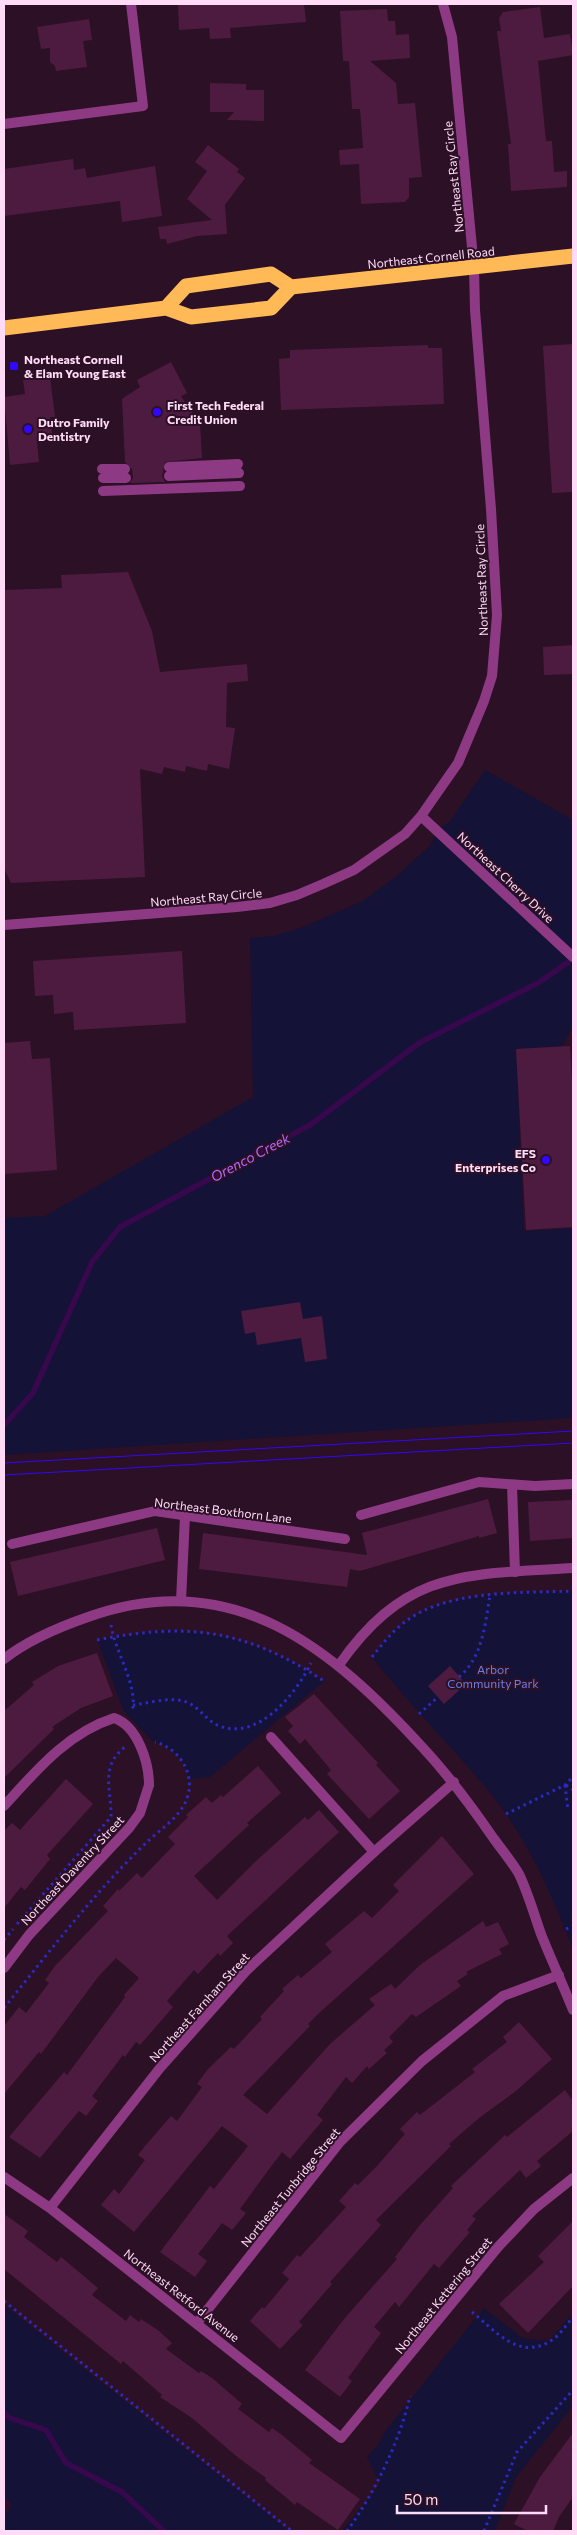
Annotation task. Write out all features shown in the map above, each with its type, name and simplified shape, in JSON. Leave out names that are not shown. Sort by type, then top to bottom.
[{"type":"highway","name":"Northeast Cornell Road","points":[[291,287],[573,256]]},
{"type":"highway","points":[[4,328],[166,308],[191,317],[271,308],[291,287],[271,274],[186,286],[166,308]]},
{"type":"street","points":[[4,124],[143,106],[131,4]]},
{"type":"street","name":"Northeast Ray Circle","points":[[4,925],[270,903],[297,895],[354,870],[392,845],[421,816],[458,763],[472,732],[492,676],[495,650],[496,579],[475,310],[474,268],[452,37],[443,4]]},
{"type":"street","points":[[169,471],[238,469]]},
{"type":"street","points":[[102,474],[126,473]]},
{"type":"street","points":[[103,491],[240,486]]},
{"type":"street","name":"Northeast Cherry Drive","points":[[421,816],[573,957]]},
{"type":"street","points":[[361,1515],[479,1482],[512,1485],[573,1484]]},
{"type":"street","points":[[512,1485],[515,1572]]},
{"type":"street","name":"Northeast Boxthorn Lane","points":[[12,1544],[155,1511],[345,1539]]},
{"type":"street","points":[[181,1601],[186,1516]]},
{"type":"street","points":[[339,1665],[358,1638],[373,1623],[413,1593],[450,1579],[573,1568]]},
{"type":"street","points":[[4,1659],[56,1628],[108,1610],[152,1602],[181,1601],[232,1609],[270,1622],[318,1649],[339,1665],[390,1711],[454,1782],[519,1874],[573,2010]]},
{"type":"street","points":[[4,1806],[65,1744],[87,1730],[114,1718],[125,1724],[138,1742]]},
{"type":"street","points":[[271,1737],[374,1852]]},
{"type":"street","name":"Northeast Daventry Street","points":[[4,1968],[30,1935],[129,1828],[140,1813],[149,1785],[146,1759],[138,1742]]},
{"type":"street","name":"Northeast Farnham Street","points":[[50,2208],[160,2068],[247,1970],[374,1852],[454,1782]]},
{"type":"street","name":"Northeast Tunbridge Street","points":[[197,2323],[340,2142],[422,2061],[503,1996],[559,1975]]},
{"type":"street","name":"Northeast Retford Avenue","points":[[4,2177],[50,2208],[341,2438]]},
{"type":"street","name":"Northeast Kettering Street","points":[[341,2438],[498,2247],[534,2210],[573,2178]]},
{"type":"path","points":[[372,1657],[400,1625],[417,1614],[454,1600],[490,1595],[573,1591]]},
{"type":"path","points":[[459,1677],[470,1665],[480,1647],[490,1595]]},
{"type":"path","points":[[97,1640],[161,1630],[214,1634],[282,1655],[324,1681]]},
{"type":"path","points":[[113,1637],[134,1696],[130,1716]]},
{"type":"path","points":[[133,1705],[184,1701],[192,1705],[210,1721],[220,1726],[242,1728],[260,1723],[296,1688],[308,1670],[318,1649]]},
{"type":"path","points":[[419,1714],[438,1697]]},
{"type":"path","points":[[4,1940],[37,1898],[112,1817],[107,1782],[118,1752],[138,1742],[162,1744],[182,1760],[188,1779],[187,1800],[180,1811],[136,1852],[90,1902],[4,2008]]},
{"type":"path","points":[[506,1814],[565,1785],[573,1777]]},
{"type":"path","points":[[565,1785],[573,1790]]},
{"type":"path","points":[[565,1785],[568,1810]]},
{"type":"path","points":[[566,1929],[573,1926]]},
{"type":"path","points":[[4,2301],[292,2531]]},
{"type":"path","points":[[472,2312],[495,2334],[519,2346],[547,2343],[554,2339],[573,2317]]},
{"type":"path","points":[[484,2531],[517,2452],[573,2390]]},
{"type":"path","points":[[347,2531],[366,2506],[378,2484],[407,2410],[410,2396]]},
{"type":"green space","points":[[485,770],[573,820],[573,1026],[562,1046],[516,1049],[524,1231],[573,1228],[573,1418],[4,1455],[4,1218],[45,1216],[253,1097],[250,938],[274,936],[303,927],[363,901],[394,878],[429,847],[438,831],[451,820]]},
{"type":"green space","name":"Arbor Community Park","points":[[573,1591],[573,1950],[537,1866],[501,1807],[372,1657],[400,1626],[417,1614],[437,1605],[482,1595]]},
{"type":"green space","points":[[161,1630],[206,1634],[246,1643],[284,1658],[324,1681],[210,1777],[189,1779],[182,1759],[162,1744],[153,1742],[124,1711],[97,1640]]},
{"type":"green space","points":[[4,2305],[289,2531],[4,2531],[4,2517],[12,2505],[4,2496]]},
{"type":"green space","points":[[484,2308],[522,2338],[549,2341],[573,2313],[573,2406],[516,2477],[495,2531],[342,2531],[380,2484],[367,2457],[378,2445],[386,2430]]},
{"type":"building","points":[[178,4],[304,4],[306,22],[230,28],[231,38],[210,39],[209,28],[179,30]]},
{"type":"building","points":[[540,7],[544,38],[570,34],[573,55],[538,61],[546,141],[552,141],[554,172],[567,171],[567,187],[511,191],[508,144],[511,144],[497,31],[501,31],[499,18],[503,12]]},
{"type":"building","points":[[387,9],[388,21],[395,21],[396,35],[409,34],[410,58],[370,61],[396,83],[398,104],[415,103],[422,177],[409,178],[409,197],[405,202],[361,204],[359,164],[340,165],[339,150],[363,148],[360,109],[352,109],[349,61],[343,61],[340,11]]},
{"type":"building","points":[[89,19],[92,40],[83,41],[87,67],[56,71],[55,66],[50,62],[50,48],[41,49],[37,27]]},
{"type":"building","points":[[210,83],[246,84],[246,90],[264,90],[264,121],[227,120],[234,112],[210,112]]},
{"type":"building","points":[[208,145],[239,169],[237,172],[245,178],[225,205],[227,234],[197,236],[167,244],[166,239],[160,239],[158,227],[212,220],[187,199],[207,171],[195,162]]},
{"type":"building","points":[[73,159],[74,170],[85,168],[87,178],[155,166],[162,216],[122,222],[120,201],[4,216],[4,169]]},
{"type":"building","points":[[573,344],[573,492],[552,493],[543,346]]},
{"type":"building","points":[[428,345],[428,348],[442,348],[444,404],[281,410],[279,359],[290,358],[290,350]]},
{"type":"building","name":"First Tech Federal Credit Union","points":[[171,362],[187,393],[181,396],[200,424],[202,458],[165,462],[162,476],[165,482],[130,483],[133,478],[132,469],[125,462],[122,399],[140,387],[137,380]]},
{"type":"building","name":"Dutro Family Dentistry","points":[[50,376],[55,417],[50,417],[53,440],[37,442],[39,462],[10,465],[4,397],[25,394],[23,380]]},
{"type":"building","points":[[128,572],[152,631],[160,672],[247,664],[248,681],[227,683],[226,727],[235,728],[229,769],[208,764],[207,771],[186,766],[185,772],[164,767],[162,774],[140,769],[145,877],[11,883],[4,868],[4,590],[62,588],[61,575]]},
{"type":"building","points":[[573,645],[573,674],[544,675],[543,647]]},
{"type":"building","points":[[182,951],[186,1023],[74,1030],[73,1012],[54,1014],[53,995],[35,996],[33,961]]},
{"type":"building","points":[[30,1041],[32,1059],[50,1058],[57,1170],[4,1174],[4,1043]]},
{"type":"building","points":[[570,1046],[573,1097],[573,1227],[526,1230],[516,1049]]},
{"type":"building","points":[[300,1302],[303,1319],[322,1316],[327,1359],[305,1362],[301,1338],[257,1345],[255,1332],[245,1334],[241,1311]]},
{"type":"building","points":[[488,1499],[497,1533],[479,1538],[479,1536],[360,1571],[350,1569],[347,1587],[199,1569],[203,1533],[367,1555],[362,1533]]},
{"type":"building","points":[[573,1500],[573,1538],[530,1541],[528,1502]]},
{"type":"building","points":[[157,1528],[165,1560],[18,1596],[10,1562]]},
{"type":"building","points":[[97,1653],[113,1696],[81,1708],[52,1727],[54,1729],[4,1778],[4,1711],[34,1685],[32,1682],[58,1666]]},
{"type":"building","points":[[450,1666],[466,1684],[444,1704],[428,1686]]},
{"type":"building","points":[[314,1694],[378,1763],[376,1765],[400,1791],[369,1819],[327,1774],[331,1770],[305,1739],[300,1744],[288,1731],[293,1726],[285,1717]]},
{"type":"building","points":[[258,1766],[281,1793],[247,1823],[249,1825],[194,1876],[217,1900],[256,1861],[305,1817],[308,1820],[319,1810],[339,1832],[227,1936],[233,1943],[220,1956],[218,1953],[198,1974],[194,1970],[167,2001],[173,2007],[140,2045],[136,2042],[125,2057],[123,2055],[92,2096],[98,2101],[86,2116],[79,2111],[40,2158],[9,2137],[64,2072],[67,2075],[125,1997],[124,1995],[139,1978],[116,1958],[98,1977],[41,2054],[39,2052],[4,2094],[4,2026],[19,2007],[26,2013],[49,1983],[45,1980],[55,1966],[108,1911],[103,1906],[118,1889],[119,1891],[137,1873],[142,1878],[175,1844],[168,1837],[188,1817],[186,1815],[206,1797],[212,1803],[221,1795],[223,1797]]},
{"type":"building","points":[[66,1779],[93,1804],[47,1855],[50,1859],[25,1890],[21,1887],[4,1908],[4,1831],[12,1823],[20,1830]]},
{"type":"building","points":[[442,1836],[474,1874],[318,2014],[308,2024],[310,2026],[243,2095],[267,2114],[330,2044],[375,2005],[369,1999],[391,1984],[395,1989],[420,1965],[483,1921],[486,1927],[498,1922],[509,1944],[499,1949],[502,1954],[466,1972],[468,1974],[457,1981],[461,1986],[416,2017],[412,2014],[389,2037],[393,2042],[384,2050],[387,2053],[369,2069],[367,2066],[352,2083],[346,2077],[317,2115],[323,2120],[290,2159],[282,2152],[240,2209],[246,2213],[232,2230],[222,2223],[198,2254],[207,2261],[195,2277],[160,2252],[210,2186],[214,2189],[248,2146],[222,2126],[134,2232],[101,2205],[114,2189],[119,2194],[145,2160],[138,2155],[171,2116],[177,2121],[202,2087],[197,2084],[208,2069],[231,2047],[234,2049],[262,2019],[260,2017],[284,1991],[282,1989],[298,1975],[301,1978],[332,1952],[325,1944],[364,1911],[372,1918],[399,1891],[393,1885]]},
{"type":"building","points":[[519,2022],[552,2059],[516,2091],[479,2118],[449,2144],[451,2146],[376,2220],[381,2225],[330,2282],[332,2284],[299,2322],[303,2325],[280,2349],[250,2321],[262,2307],[264,2309],[289,2279],[282,2273],[297,2255],[300,2257],[346,2207],[339,2201],[355,2183],[358,2185],[376,2167],[405,2134],[400,2129],[417,2112],[420,2115],[475,2072],[472,2069],[507,2042],[503,2037]]},
{"type":"building","points":[[565,2090],[573,2101],[573,2131],[537,2161],[541,2166],[526,2178],[520,2170],[472,2216],[476,2219],[467,2230],[470,2232],[439,2268],[434,2264],[399,2307],[395,2302],[374,2327],[381,2333],[348,2378],[352,2381],[340,2397],[305,2370],[344,2319],[397,2259],[395,2257],[420,2225],[453,2188],[451,2186],[505,2135],[507,2137]]},
{"type":"building","points":[[4,2214],[28,2231],[24,2237],[57,2262],[61,2257],[98,2288],[92,2295],[126,2321],[130,2315],[139,2322],[141,2319],[159,2331],[172,2343],[166,2349],[199,2373],[201,2371],[212,2378],[242,2404],[238,2409],[269,2432],[272,2428],[282,2435],[312,2460],[309,2463],[360,2499],[338,2530],[297,2502],[295,2505],[265,2480],[266,2478],[236,2456],[192,2418],[160,2397],[162,2395],[123,2361],[121,2364],[4,2269]]},
{"type":"building","points":[[573,2221],[573,2286],[528,2333],[499,2304],[544,2262],[538,2256]]},
{"type":"building","points":[[573,2433],[573,2497],[559,2517],[553,2531],[528,2531],[514,2524],[540,2477]]},
{"type":"waterway","name":"Orenco Creek","points":[[4,1425],[33,1393],[92,1262],[120,1227],[310,1125],[419,1043],[538,983],[573,959]]},
{"type":"waterway","name":"Orenco Creek","points":[[4,2413],[10,2418],[46,2430],[66,2463],[122,2492],[164,2531]]},
{"type":"tram line","points":[[4,1463],[573,1431]]},
{"type":"tram line","points":[[4,1475],[573,1443]]},
{"type":"place","name":"Northeast Cornell & Elam Young East","points":[[14,366]]},
{"type":"place","name":"First Tech Federal Credit Union","points":[[157,412]]},
{"type":"place","name":"Dutro Family Dentistry","points":[[28,429]]},
{"type":"place","name":"EFS Enterprises Co","points":[[546,1160]]}]
